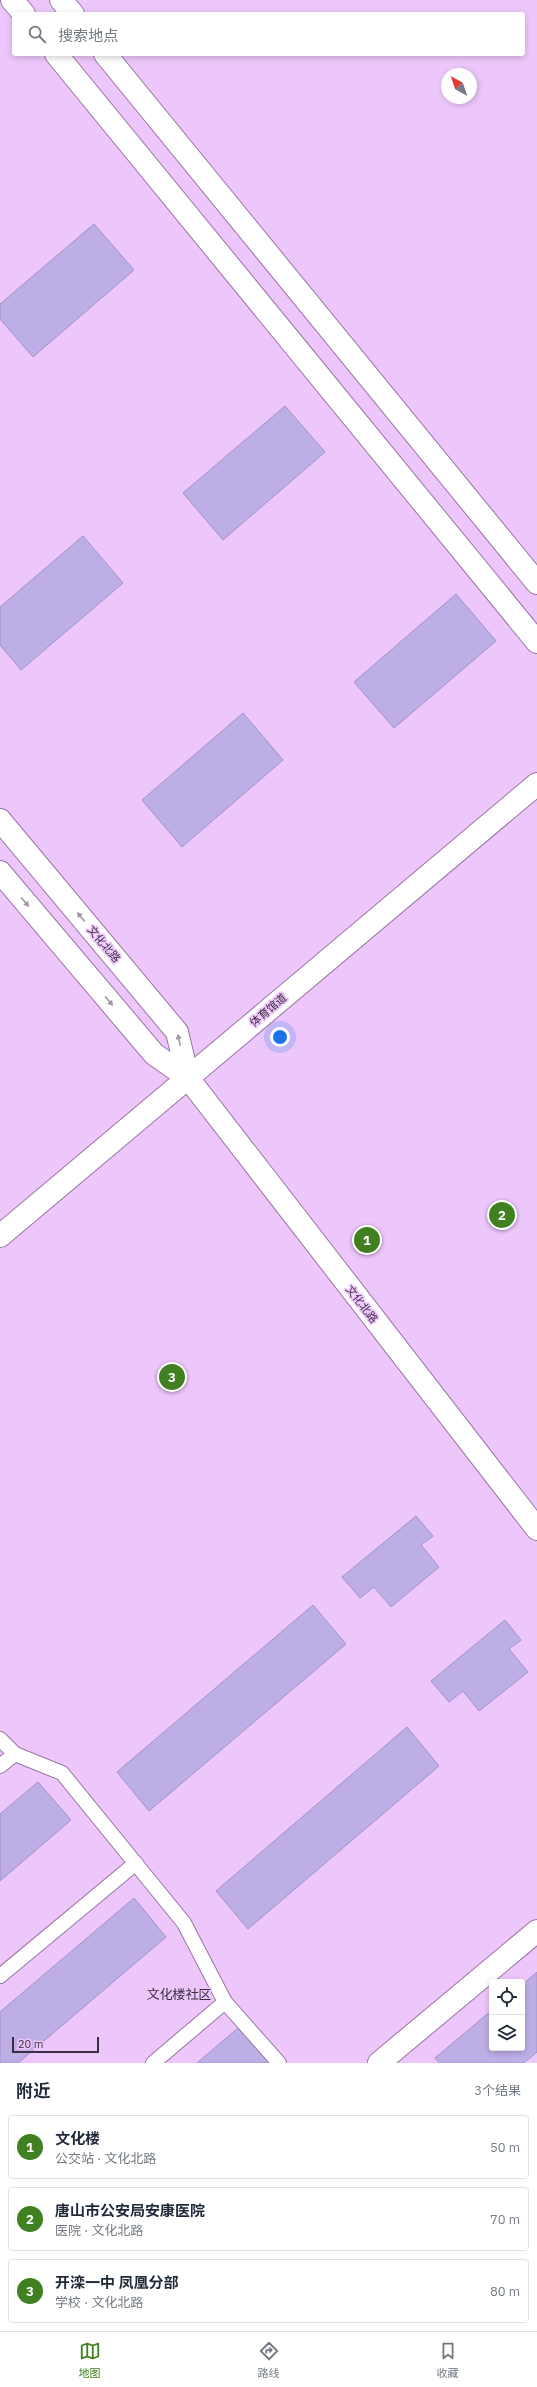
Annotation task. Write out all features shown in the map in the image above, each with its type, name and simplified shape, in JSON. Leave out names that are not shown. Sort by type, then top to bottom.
[{"type":"street","points":[[12,0],[22,12]]},
{"type":"street","points":[[61,0],[70,12]]},
{"type":"street","points":[[58,56],[537,642]]},
{"type":"street","points":[[107,56],[537,583]]},
{"type":"street","name":"体育馆道","points":[[0,1236],[537,784]]},
{"type":"street","name":"文化北路","points":[[0,820],[178,1032],[188,1078]]},
{"type":"street","name":"文化北路","points":[[0,872],[154,1054],[188,1078],[537,1529]]},
{"type":"street","points":[[387,2061],[537,1931]]},
{"type":"lane","points":[[0,1739],[15,1754],[62,1773],[184,1923],[225,2002],[279,2063]]},
{"type":"lane","points":[[0,1766],[15,1754]]},
{"type":"lane","points":[[0,1976],[136,1863]]},
{"type":"lane","points":[[153,2063],[225,2002]]},
{"type":"building","points":[[94,224],[134,270],[33,357],[0,319],[0,304]]},
{"type":"building","points":[[285,406],[325,452],[223,540],[183,493]]},
{"type":"building","points":[[83,536],[123,583],[21,670],[0,645],[0,607]]},
{"type":"building","points":[[456,594],[496,641],[394,728],[354,682]]},
{"type":"building","points":[[243,713],[283,760],[182,847],[142,800]]},
{"type":"building","points":[[416,1516],[433,1536],[421,1545],[439,1567],[391,1607],[374,1587],[360,1598],[342,1577]]},
{"type":"building","points":[[313,1605],[346,1644],[149,1811],[117,1772]]},
{"type":"building","points":[[505,1620],[521,1640],[509,1649],[528,1672],[479,1711],[463,1691],[449,1702],[431,1681]]},
{"type":"building","points":[[407,1727],[439,1766],[248,1929],[216,1891]]},
{"type":"building","points":[[38,1782],[71,1820],[0,1881],[0,1814]]},
{"type":"building","points":[[134,1898],[166,1937],[18,2063],[0,2063],[0,2012]]},
{"type":"building","points":[[537,1972],[537,2052],[524,2063],[439,2063],[435,2058],[489,2013],[489,2051],[525,2051],[525,1982]]},
{"type":"building","points":[[239,2027],[271,2063],[197,2063]]},
{"type":"place","name":"唐山市公安局安康医院","points":[[502,1215]]},
{"type":"place","name":"文化楼","points":[[367,1240]]},
{"type":"place","name":"开滦一中 凤凰分部","points":[[172,1377]]},
{"type":"district","name":"文化楼社区","points":[[179,1994]]}]
